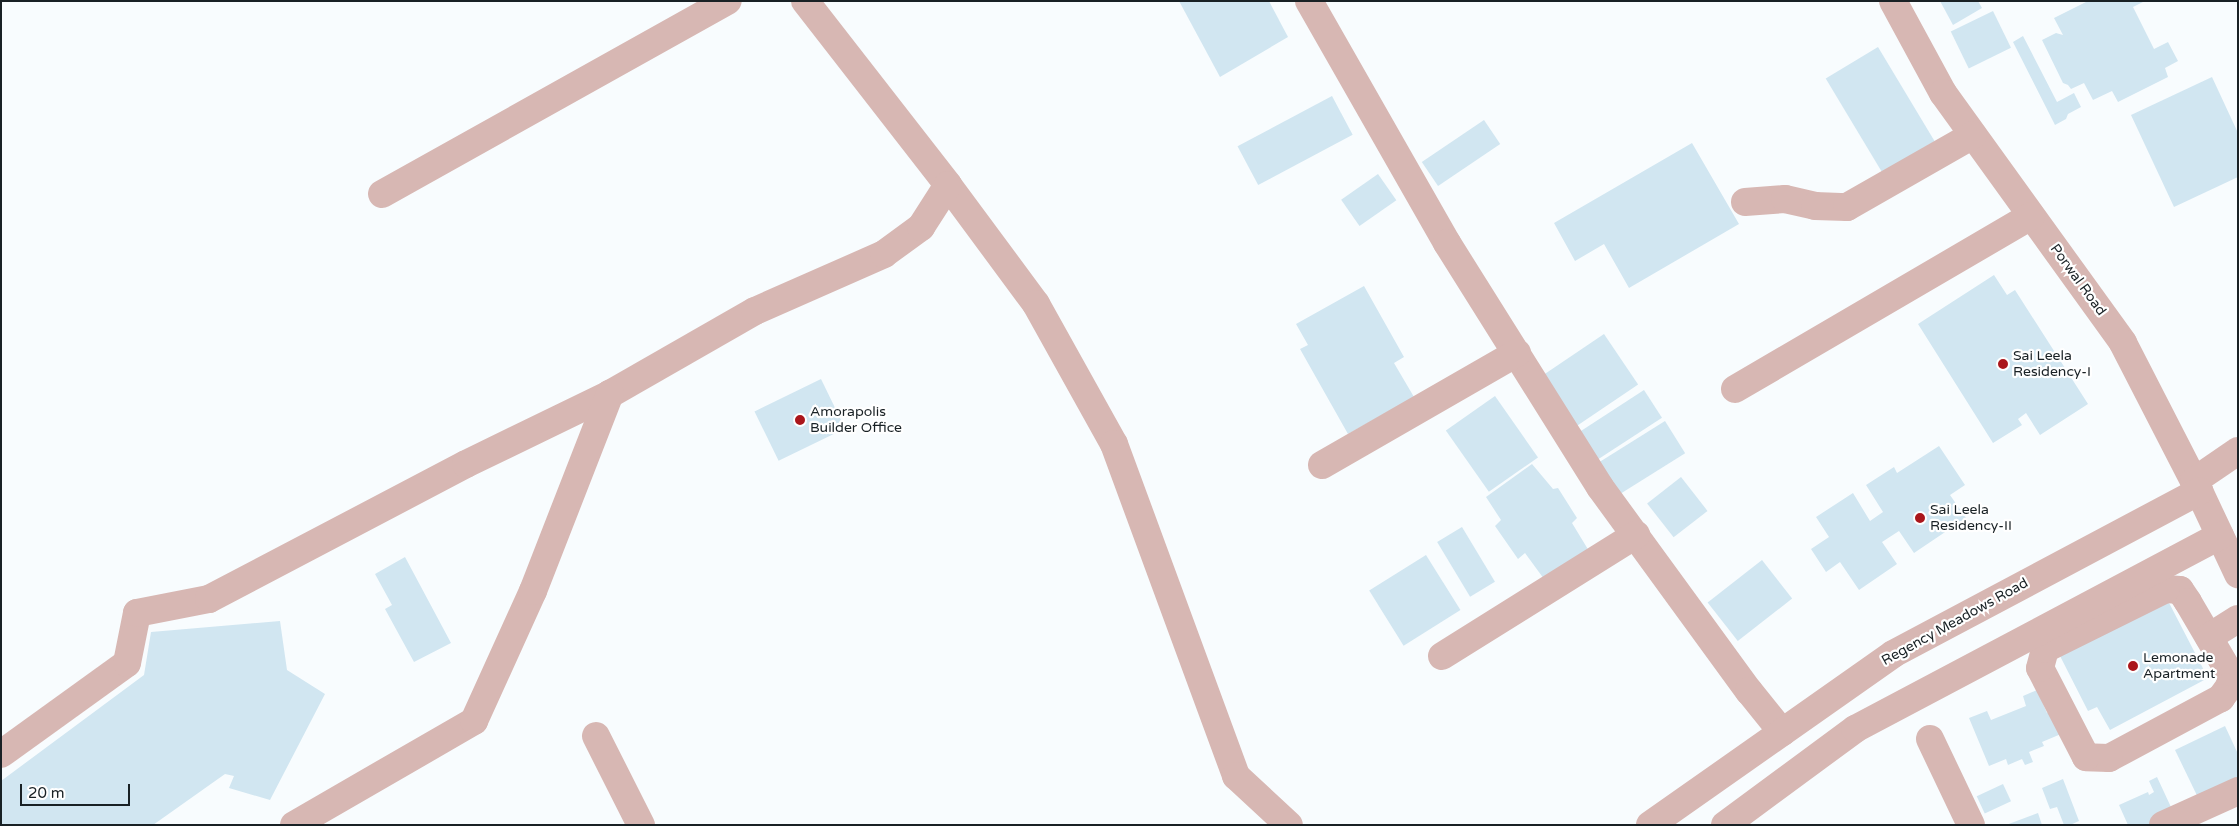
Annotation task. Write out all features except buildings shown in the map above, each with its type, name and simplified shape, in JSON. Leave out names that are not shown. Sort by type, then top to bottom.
[{"type":"street","points":[[382,194],[728,1]]},
{"type":"street","points":[[805,1],[948,185],[1036,304],[1114,444],[1236,776],[1290,825]]},
{"type":"street","points":[[1309,1],[1447,243],[1600,487],[1749,691],[1782,732]]},
{"type":"street","name":"Porwal Road","points":[[1893,1],[1943,93],[2123,343],[2196,486],[2238,574]]},
{"type":"street","points":[[1746,202],[1785,199],[1815,206],[1847,207],[1973,135]]},
{"type":"street","points":[[1,754],[127,663],[137,613],[209,599],[466,464],[610,394],[755,310],[884,254],[921,227],[948,185]]},
{"type":"street","points":[[1735,390],[2031,216]]},
{"type":"street","points":[[1322,465],[1517,353]]},
{"type":"street","points":[[294,825],[474,721],[533,590],[610,394]]},
{"type":"street","name":"Regency Meadows Road","points":[[1650,825],[1893,654],[2196,486],[2238,451]]},
{"type":"street","points":[[1442,656],[1636,535]]},
{"type":"street","points":[[1725,825],[1854,729],[2220,536]]},
{"type":"street","points":[[2166,588],[2180,590],[2209,637],[2232,677],[2229,687],[2221,698],[2109,758],[2086,757],[2040,668],[2045,649],[2166,588]]},
{"type":"street","points":[[2209,637],[2238,619]]},
{"type":"street","points":[[596,736],[641,825]]},
{"type":"street","points":[[1930,739],[1971,825]]},
{"type":"street","points":[[2163,825],[2238,791]]},
{"type":"place","name":"Sai Leela Residency-I","points":[[2003,364]]},
{"type":"place","name":"Amorapolis Builder Office","points":[[800,420]]},
{"type":"place","name":"Sai Leela Residency-II","points":[[1920,518]]},
{"type":"place","name":"Lemonade Apartment","points":[[2133,666]]}]
